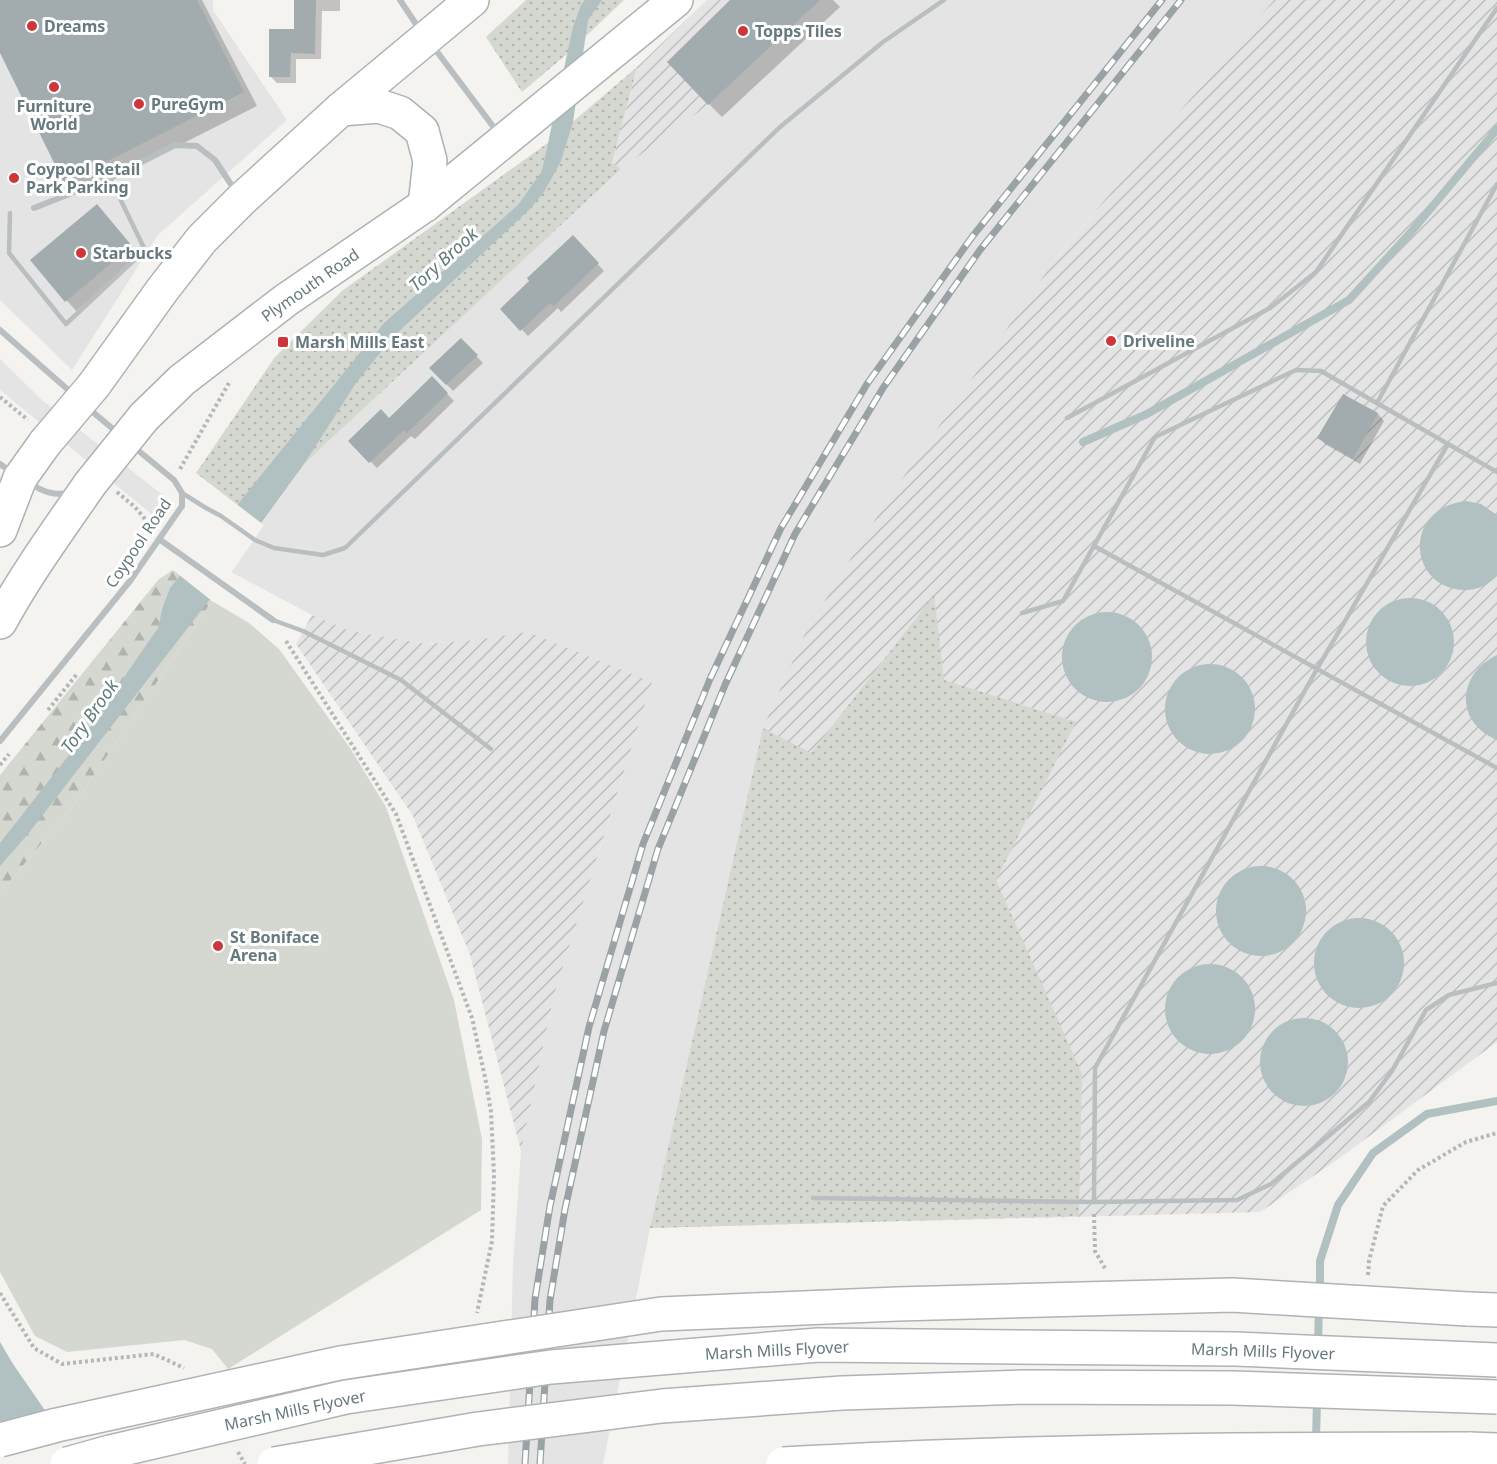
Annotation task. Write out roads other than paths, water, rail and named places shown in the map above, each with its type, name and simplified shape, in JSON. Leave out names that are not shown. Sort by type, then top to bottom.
[{"type":"main road","points":[[0,530],[10,471],[45,443],[94,385],[202,239],[340,109],[472,0]]},
{"type":"main road","name":"Plymouth Road","points":[[0,622],[32,568],[90,484],[144,417],[182,380],[286,300],[424,205],[676,0]]},
{"type":"main road","points":[[340,109],[379,106],[400,113],[422,131],[430,161],[424,205]]},
{"type":"main road","points":[[0,1440],[57,1425],[340,1364],[661,1314],[897,1304],[1232,1295],[1482,1309]]},
{"type":"main road","name":"Marsh Mills Flyover","points":[[67,1464],[346,1397],[551,1367],[818,1345],[1236,1349],[1497,1360]]},
{"type":"main road","points":[[274,1464],[489,1427],[662,1406],[842,1393],[1048,1387],[1232,1389],[1497,1397]]},
{"type":"main road","points":[[783,1464],[1018,1454],[1237,1449],[1483,1450]]},
{"type":"street","points":[[400,0],[503,141]]},
{"type":"street","points":[[34,208],[111,177],[175,145],[197,146],[215,160],[241,200]]},
{"type":"street","name":"Coypool Road","points":[[0,330],[174,480],[182,493],[182,506],[159,539],[88,635],[0,741]]},
{"type":"street","points":[[10,471],[46,493],[64,494],[90,484]]},
{"type":"street","points":[[159,539],[273,620]]},
{"type":"lane","points":[[182,493],[255,540],[274,548],[323,555],[345,548],[780,127],[883,42],[944,0]]},
{"type":"lane","points":[[1067,418],[1270,308],[1316,272],[1497,8]]},
{"type":"lane","points":[[10,213],[9,253],[66,324],[144,250],[111,177]]},
{"type":"lane","points":[[1377,403],[1497,184]]},
{"type":"lane","points":[[1022,613],[1063,601],[1155,437],[1296,370],[1321,371],[1497,472]]},
{"type":"lane","points":[[1094,1202],[1095,1068],[1317,669],[1448,444]]},
{"type":"lane","points":[[1094,546],[1497,768]]},
{"type":"lane","points":[[273,620],[303,631],[401,680],[491,749]]},
{"type":"lane","points":[[813,1198],[1094,1202],[1237,1200],[1271,1184],[1369,1102],[1392,1071],[1426,1010],[1449,995],[1497,983]]},
{"type":"waterway","points":[[1083,442],[1147,414],[1349,300],[1411,232],[1497,129]]},
{"type":"waterway","points":[[1320,1291],[1320,1261],[1338,1205],[1373,1153],[1427,1114],[1497,1101]]},
{"type":"waterway","points":[[1318,1345],[1319,1306]]},
{"type":"waterway","points":[[1316,1441],[1317,1399]]},
{"type":"railway","points":[[525,1464],[535,1299],[550,1206],[589,1027],[643,844],[710,679],[781,528],[867,384],[972,237],[1162,0]]},
{"type":"railway","points":[[540,1464],[550,1300],[565,1209],[604,1031],[658,849],[725,685],[795,534],[883,388],[980,250],[1181,0]]},
{"type":"place","name":"Dreams","points":[[32,26]]},
{"type":"place","name":"Topps Tiles","points":[[743,31]]},
{"type":"place","name":"Furniture World","points":[[54,87]]},
{"type":"place","name":"PureGym","points":[[139,104]]},
{"type":"place","name":"Coypool Retail Park Parking","points":[[14,178]]},
{"type":"place","name":"Starbucks","points":[[81,253]]},
{"type":"place","name":"Driveline","points":[[1111,341]]},
{"type":"place","name":"Marsh Mills East","points":[[283,342]]},
{"type":"place","name":"St Boniface Arena","points":[[218,946]]},
{"type":"water label","name":"Tory Brook","points":[[443,259]]},
{"type":"water label","name":"Tory Brook","points":[[89,716]]}]
